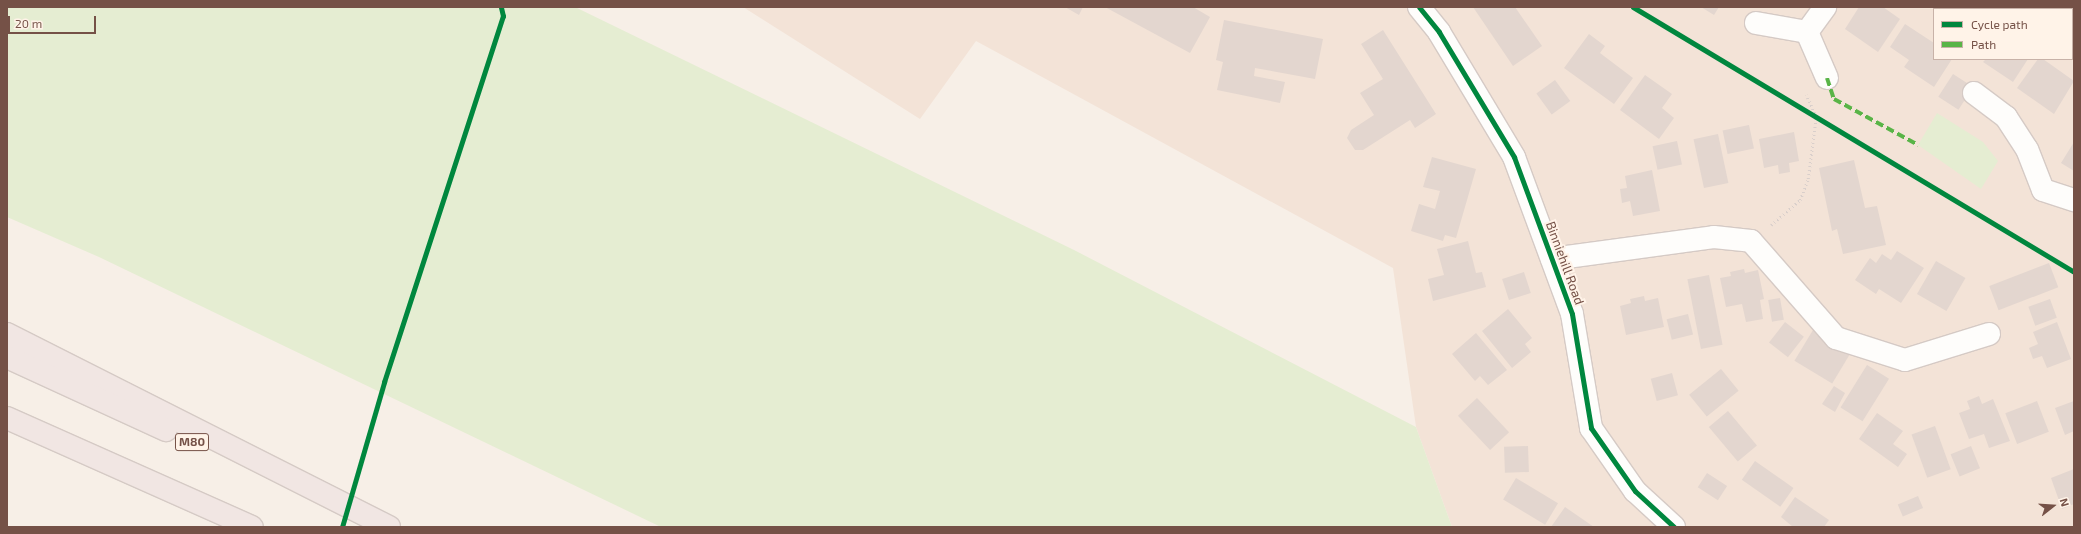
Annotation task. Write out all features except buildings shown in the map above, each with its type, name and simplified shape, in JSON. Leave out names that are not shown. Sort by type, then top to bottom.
[{"type":"highway","points":[[7,334],[389,527]]},
{"type":"highway","name":"M80","points":[[7,357],[376,527]]},
{"type":"highway","points":[[7,418],[252,527]]},
{"type":"highway","points":[[7,432],[246,527]]},
{"type":"street","name":"Binniehill Road","points":[[1419,7],[1439,32],[1514,157],[1572,314],[1591,428],[1635,492],[1674,527]]},
{"type":"street","points":[[1807,32],[1825,7]]},
{"type":"street","points":[[1756,23],[1807,32]]},
{"type":"street","points":[[1807,32],[1827,78]]},
{"type":"street","points":[[1974,93],[2006,118],[2027,150],[2043,190],[2074,200]]},
{"type":"street","name":"Binniehill Road","points":[[1552,259],[1714,237],[1751,241]]},
{"type":"street","points":[[1751,241],[1836,338],[1905,360],[1989,334]]},
{"type":"path","points":[[500,23],[505,14],[501,7]]},
{"type":"path","points":[[1751,241],[1800,200],[1808,179],[1816,117],[1804,89]]},
{"type":"path","points":[[1802,109],[1823,121]]},
{"type":"shaded area","points":[[743,7],[2074,7],[2074,527],[1452,527],[1416,427],[1393,268],[976,41],[920,119]]},
{"type":"green space","points":[[7,7],[575,7],[1074,250],[1416,427],[1452,527],[661,527],[99,257],[7,217]]},
{"type":"green space","points":[[1937,113],[1983,142],[1998,161],[1981,189],[1918,145]]},
{"type":"marked path","points":[[1827,78],[1834,99],[1918,145]]},
{"type":"cycle path","points":[[342,527],[384,382],[503,16],[501,7]]},
{"type":"cycle path","points":[[1419,7],[1439,32],[1514,157],[1572,314],[1591,428],[1635,491],[1674,527]]},
{"type":"cycle path","points":[[1633,7],[2074,272]]}]
